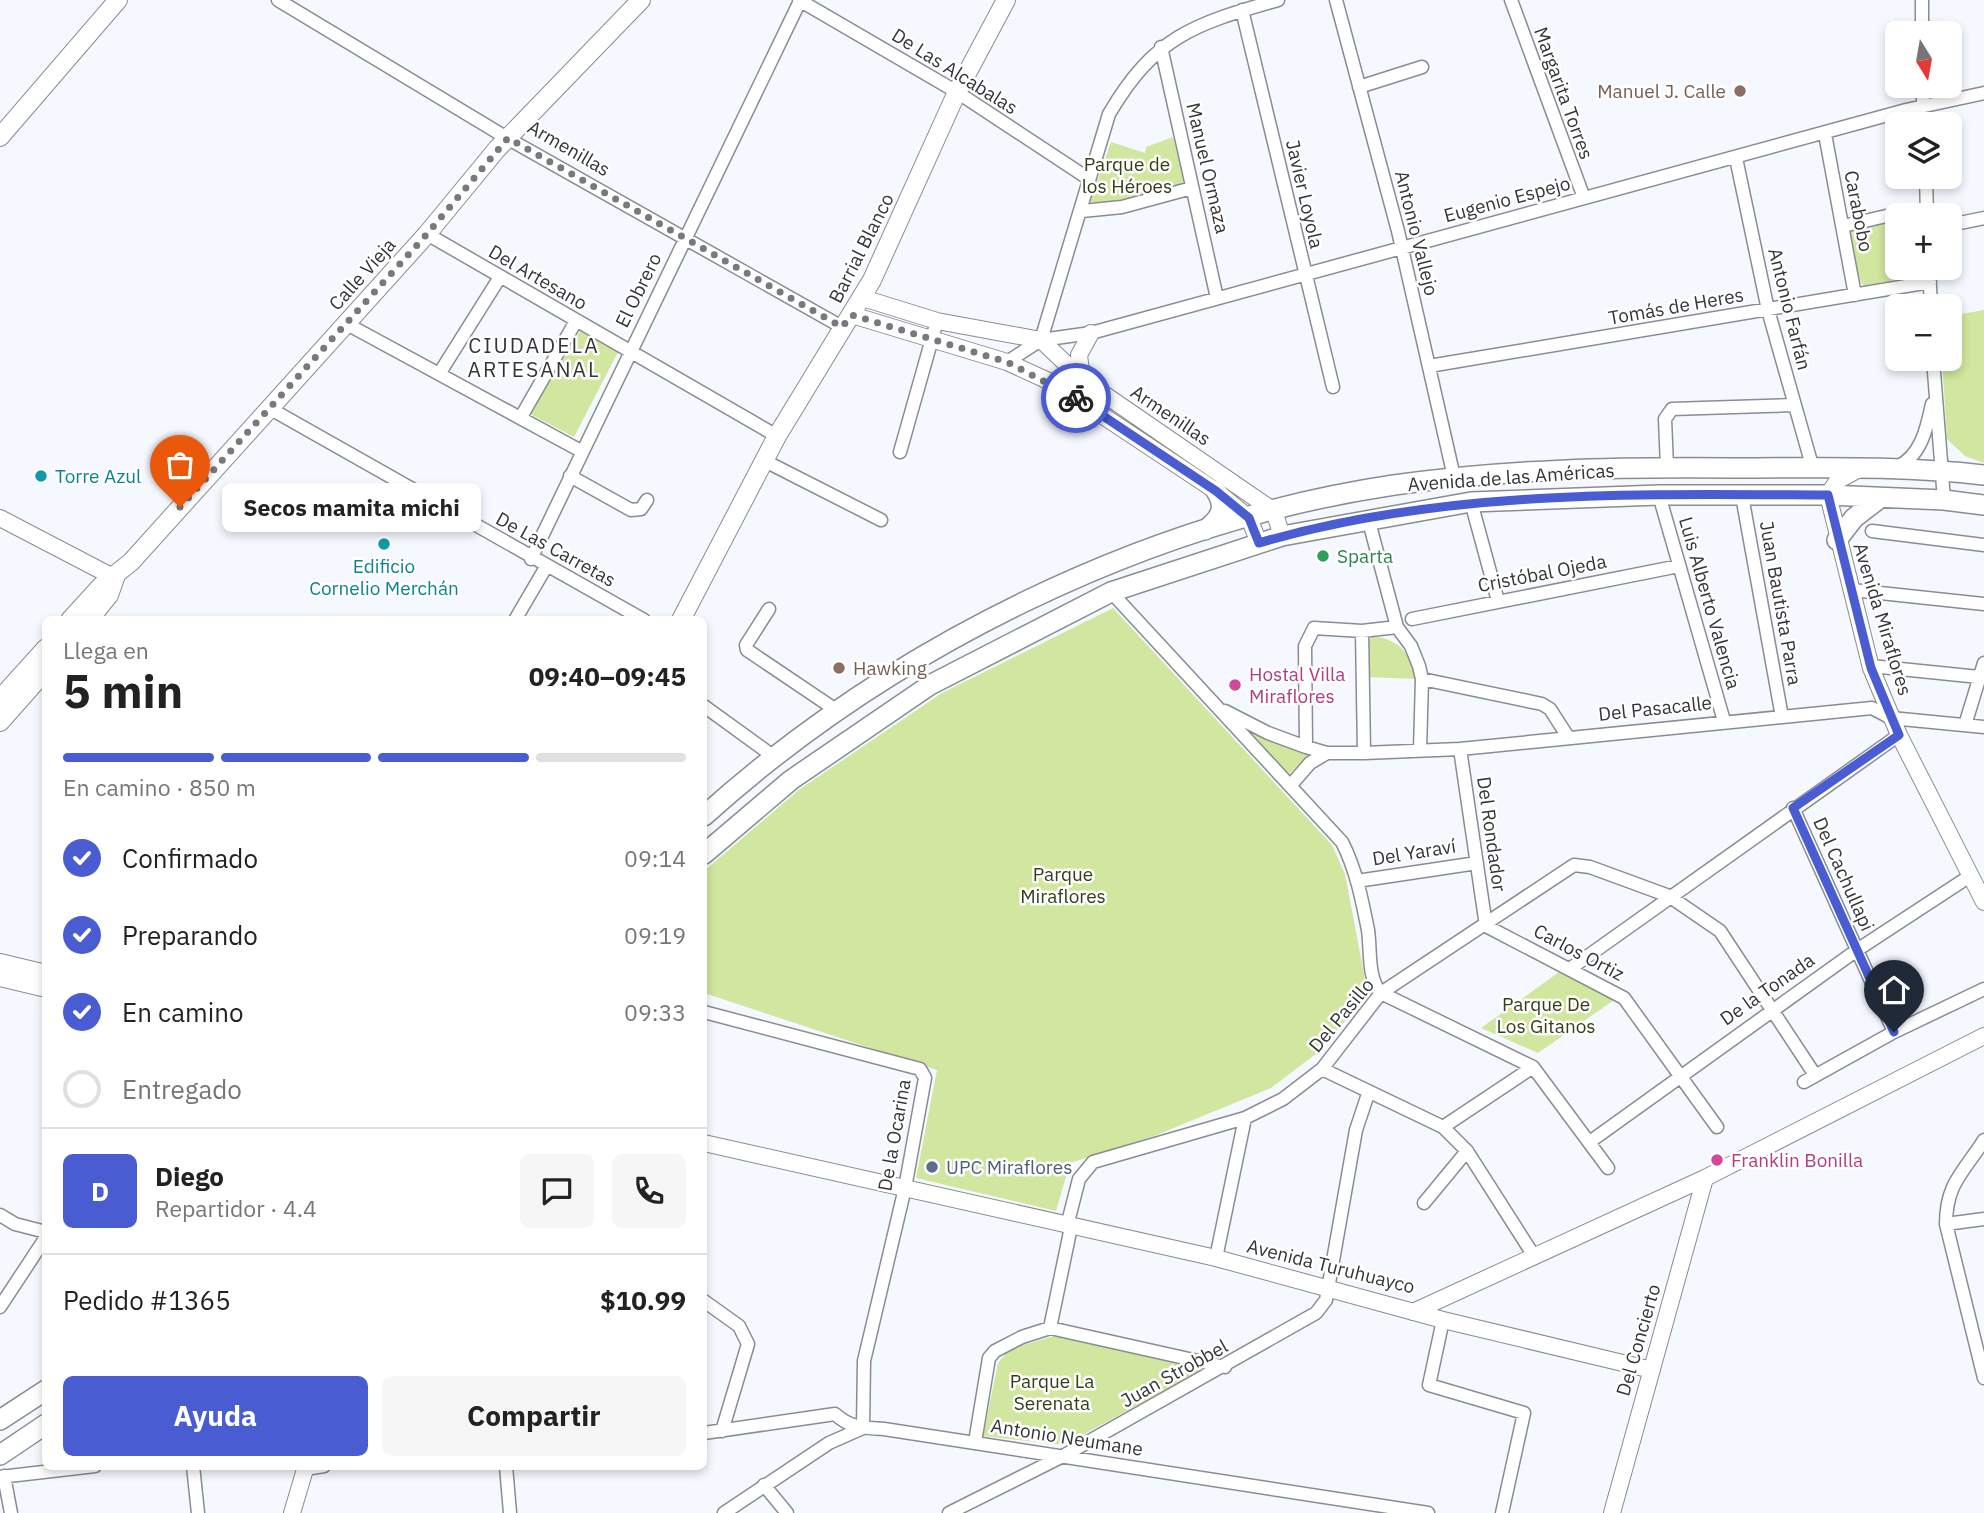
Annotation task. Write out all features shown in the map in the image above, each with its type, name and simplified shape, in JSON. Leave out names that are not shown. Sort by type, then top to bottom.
[{"type":"main road","points":[[0,121],[105,0]]},
{"type":"main road","points":[[0,137],[118,0]]},
{"type":"main road","name":"Calle Vieja","points":[[74,616],[101,586],[115,578],[427,234],[508,138],[641,0]]},
{"type":"main road","name":"Barrial Blanco","points":[[683,616],[777,436],[863,298],[957,92],[1006,0]]},
{"type":"main road","name":"Avenida de las Américas","points":[[707,813],[773,756],[836,710],[924,654],[1099,569],[1204,531],[1273,511],[1391,486],[1454,478],[1667,467],[1942,470],[1984,475]]},
{"type":"main road","points":[[1204,531],[1216,521],[1222,511],[1222,501],[1216,491]]},
{"type":"main road","name":"Avenida de las Américas","points":[[707,851],[790,780],[930,685],[1111,592],[1282,536],[1368,518],[1471,502],[1659,495],[1828,495],[1944,500],[1984,505]]},
{"type":"main road","points":[[1837,540],[1854,518],[1880,498]]},
{"type":"main road","name":"Calle Vieja","points":[[92,616],[109,595],[115,578]]},
{"type":"main road","points":[[0,722],[8,698],[42,653]]},
{"type":"main road","points":[[8,698],[42,673]]},
{"type":"main road","points":[[3,973],[42,974]]},
{"type":"main road","points":[[3,973],[42,987]]},
{"type":"main road","points":[[0,1420],[42,1393]]},
{"type":"main road","points":[[2,1453],[42,1427]]},
{"type":"street","name":"Armenillas","points":[[278,0],[508,138],[684,239],[847,321],[933,339],[1007,362],[1055,384],[1216,491],[1249,518],[1259,543]]},
{"type":"street","name":"De Las Alcabalas","points":[[800,0],[957,92],[1089,179]]},
{"type":"street","name":"El Obrero","points":[[531,559],[800,0]]},
{"type":"street","points":[[1007,362],[1041,340],[1109,114],[1129,81],[1161,47],[1183,32],[1278,0]]},
{"type":"street","name":"Antonio Vallejo","points":[[1336,0],[1401,248],[1454,478]]},
{"type":"street","name":"Margarita Torres","points":[[1511,0],[1584,198]]},
{"type":"street","points":[[1922,0],[1922,21]]},
{"type":"street","name":"Javier Loyola","points":[[1242,10],[1333,387]]},
{"type":"street","name":"Manuel Ormaza","points":[[1161,47],[1217,298]]},
{"type":"street","points":[[1359,87],[1422,66]]},
{"type":"street","name":"Eugenio Espejo","points":[[1041,340],[1091,333],[1923,106],[1984,93]]},
{"type":"street","points":[[1923,98],[1923,112]]},
{"type":"street","name":"Carabobo","points":[[1825,134],[1855,295]]},
{"type":"street","name":"Antonio Farfán","points":[[1735,158],[1768,310],[1813,469]]},
{"type":"street","points":[[1082,211],[1122,207],[1192,188]]},
{"type":"street","points":[[1843,226],[1885,216]]},
{"type":"street","points":[[1962,223],[1984,218]]},
{"type":"street","name":"Del Artesano","points":[[427,234],[777,436]]},
{"type":"street","points":[[439,374],[500,277]]},
{"type":"street","points":[[1930,282],[1930,294]]},
{"type":"street","name":"Tomás de Heres","points":[[1429,366],[1930,282]]},
{"type":"street","points":[[863,298],[937,321],[1041,340]]},
{"type":"street","points":[[521,417],[576,321]]},
{"type":"street","points":[[900,452],[937,321]]},
{"type":"street","points":[[345,323],[581,452]]},
{"type":"street","points":[[1082,380],[1079,355],[1091,333]]},
{"type":"street","name":"Armenillas","points":[[1041,340],[1082,380],[1273,511]]},
{"type":"street","points":[[1934,371],[1944,500]]},
{"type":"street","points":[[1890,470],[1907,461],[1922,441],[1935,389]]},
{"type":"street","points":[[1667,467],[1665,419],[1672,410],[1795,405]]},
{"type":"street","name":"De Las Carretas","points":[[269,408],[531,559],[637,616]]},
{"type":"street","points":[[765,461],[881,520]]},
{"type":"street","points":[[1828,495],[1837,481],[1859,470]]},
{"type":"street","points":[[570,476],[631,510],[642,509],[647,500]]},
{"type":"street","name":"Luis Alberto Valencia","points":[[1659,495],[1724,721]]},
{"type":"street","name":"Avenida Miraflores","points":[[1828,495],[1837,540],[1871,666],[1899,735],[1984,902]]},
{"type":"street","name":"Juan Bautista Parra","points":[[1742,496],[1782,717]]},
{"type":"street","points":[[1471,502],[1499,601]]},
{"type":"street","points":[[1273,511],[1282,536]]},
{"type":"street","points":[[0,518],[115,578]]},
{"type":"street","points":[[1368,518],[1397,627],[1411,646],[1422,679],[1420,750]]},
{"type":"street","points":[[1872,531],[1984,545]]},
{"type":"street","name":"Cristóbal Ojeda","points":[[1412,619],[1679,566]]},
{"type":"street","points":[[516,616],[546,567]]},
{"type":"street","points":[[1852,590],[1984,604]]},
{"type":"street","name":"Del Pasacalle","points":[[1111,592],[1342,842],[1352,862],[1357,881],[1368,932],[1375,986],[1381,993]]},
{"type":"street","points":[[769,608],[746,645],[747,650],[836,710]]},
{"type":"street","points":[[1306,747],[1305,646],[1314,628],[1362,631],[1397,627]]},
{"type":"street","points":[[1362,631],[1364,753]]},
{"type":"street","points":[[1965,725],[1984,663]]},
{"type":"street","points":[[1871,666],[1979,677]]},
{"type":"street","points":[[1422,679],[1542,704],[1550,709],[1568,737]]},
{"type":"street","points":[[707,708],[773,756]]},
{"type":"street","name":"Del Pasacalle","points":[[1219,708],[1268,733],[1327,753],[1460,748],[1872,708],[1891,718],[1984,727]]},
{"type":"street","points":[[1571,968],[1899,735]]},
{"type":"street","name":"Del Rondador","points":[[1460,748],[1486,926]]},
{"type":"street","points":[[1290,786],[1310,764],[1327,753]]},
{"type":"street","name":"Del Cachullapi","points":[[1793,808],[1894,1032]]},
{"type":"street","name":"Del Yaraví","points":[[1357,881],[1477,863]]},
{"type":"street","name":"Del Pasillo","points":[[1050,1328],[1079,1179],[1093,1161],[1245,1118],[1283,1099],[1322,1069],[1381,993],[1486,926],[1574,865],[1580,864],[1669,896]]},
{"type":"street","name":"De la Tonada","points":[[1591,1141],[1680,1074],[1857,950],[1970,876]]},
{"type":"street","points":[[1669,896],[1720,931],[1773,1009],[1810,1078],[1894,1032],[1984,989]]},
{"type":"street","name":"Carlos Ortiz","points":[[1486,926],[1624,998],[1717,1127]]},
{"type":"street","points":[[1381,993],[1533,1067],[1591,1141],[1608,1168]]},
{"type":"street","name":"De la Ocarina","points":[[707,1013],[923,1072],[905,1188],[864,1361],[863,1428]]},
{"type":"street","name":"Avenida Turuhuayco","points":[[707,1144],[1216,1258],[1413,1312],[1705,1178],[1984,1036]]},
{"type":"street","points":[[1443,1128],[1533,1067]]},
{"type":"street","points":[[1322,1069],[1368,1094],[1443,1128],[1467,1151],[1534,1255]]},
{"type":"street","points":[[1328,1289],[1356,1130],[1368,1094]]},
{"type":"street","points":[[1216,1258],[1245,1118]]},
{"type":"street","points":[[1984,1140],[1980,1153],[1950,1190],[1946,1200],[1947,1224],[1979,1338],[1984,1378]]},
{"type":"street","points":[[1424,1203],[1467,1151]]},
{"type":"street","name":"Del Concierto","points":[[1611,1513],[1705,1178]]},
{"type":"street","points":[[0,1214],[15,1224],[42,1233]]},
{"type":"street","points":[[1947,1224],[1984,1219]]},
{"type":"street","points":[[0,1307],[42,1240]]},
{"type":"street","name":"Juan Strobbel","points":[[949,1513],[1063,1456],[1225,1367],[1316,1313],[1326,1300],[1328,1289]]},
{"type":"street","points":[[707,1303],[739,1326],[748,1344],[722,1431]]},
{"type":"street","points":[[1413,1312],[1652,1370]]},
{"type":"street","points":[[1443,1320],[1429,1385],[1524,1413],[1502,1513]]},
{"type":"street","points":[[975,1443],[989,1358],[995,1351],[1021,1337],[1050,1328],[1225,1367]]},
{"type":"street","name":"Antonio Neumane","points":[[707,1433],[835,1414],[846,1425],[863,1428],[1063,1456],[1326,1498],[1351,1507],[1425,1513]]},
{"type":"street","points":[[724,1513],[829,1444],[863,1428]]},
{"type":"street","points":[[2,1453],[8,1465],[2,1477],[11,1513]]},
{"type":"street","points":[[2,1477],[61,1470]]},
{"type":"street","points":[[193,1470],[198,1513]]},
{"type":"street","points":[[292,1513],[304,1470]]},
{"type":"street","points":[[506,1470],[508,1513]]},
{"type":"street","points":[[764,1485],[786,1513]]},
{"type":"street","points":[[1325,1513],[1326,1498]]},
{"type":"green space","name":"Parque de los Héroes","points":[[1173,137],[1185,184],[1119,203],[1090,202],[1111,142],[1145,153],[1146,147]]},
{"type":"green space","points":[[1885,214],[1885,280],[1894,280],[1864,286],[1860,281],[1846,221]]},
{"type":"green space","points":[[1984,310],[1984,463],[1965,456],[1947,439],[1943,371],[1962,371],[1962,314]]},
{"type":"green space","points":[[580,331],[618,352],[574,437],[530,414]]},
{"type":"green space","name":"Parque Miraflores","points":[[1113,608],[1332,845],[1345,874],[1368,995],[1317,1053],[1271,1088],[1154,1136],[1070,1163],[1056,1211],[916,1178],[937,1070],[707,994],[707,868],[800,789],[942,693]]},
{"type":"green space","points":[[1372,637],[1389,640],[1402,649],[1411,662],[1416,679],[1368,677],[1369,640]]},
{"type":"green space","points":[[1250,731],[1310,753],[1288,775]]},
{"type":"green space","name":"Parque De Los Gitanos","points":[[1559,972],[1614,1000],[1538,1053],[1481,1028]]},
{"type":"green space","name":"Parque La Serenata","points":[[1054,1336],[1206,1368],[1064,1445],[983,1436],[998,1363],[1010,1349]]},
{"type":"way so far","points":[[180,507],[427,234],[508,138],[842,327],[852,315],[876,321],[1007,362],[1055,384],[1076,398]]},
{"type":"place","name":"Manuel J. Calle","points":[[1740,91]]},
{"type":"place","name":"Torre Azul","points":[[41,476]]},
{"type":"place","name":"Secos mamita michi","points":[[180,507]]},
{"type":"place","name":"Edificio Cornelio Merchán","points":[[384,544]]},
{"type":"place","name":"Sparta","points":[[1323,556]]},
{"type":"place","name":"Hawking","points":[[839,668]]},
{"type":"place","name":"Hostal Villa Miraflores","points":[[1235,685]]},
{"type":"place","name":"Franklin Bonilla","points":[[1717,1160]]},
{"type":"place","name":"UPC Miraflores","points":[[932,1167]]},
{"type":"district","name":"CIUDADELA ARTESANAL","points":[[534,357]]},
{"type":"route","points":[[1076,398],[1216,491],[1249,518],[1259,543],[1323,527],[1471,502],[1659,495],[1828,495],[1837,540],[1871,668],[1899,735],[1793,808],[1894,1032]]}]
